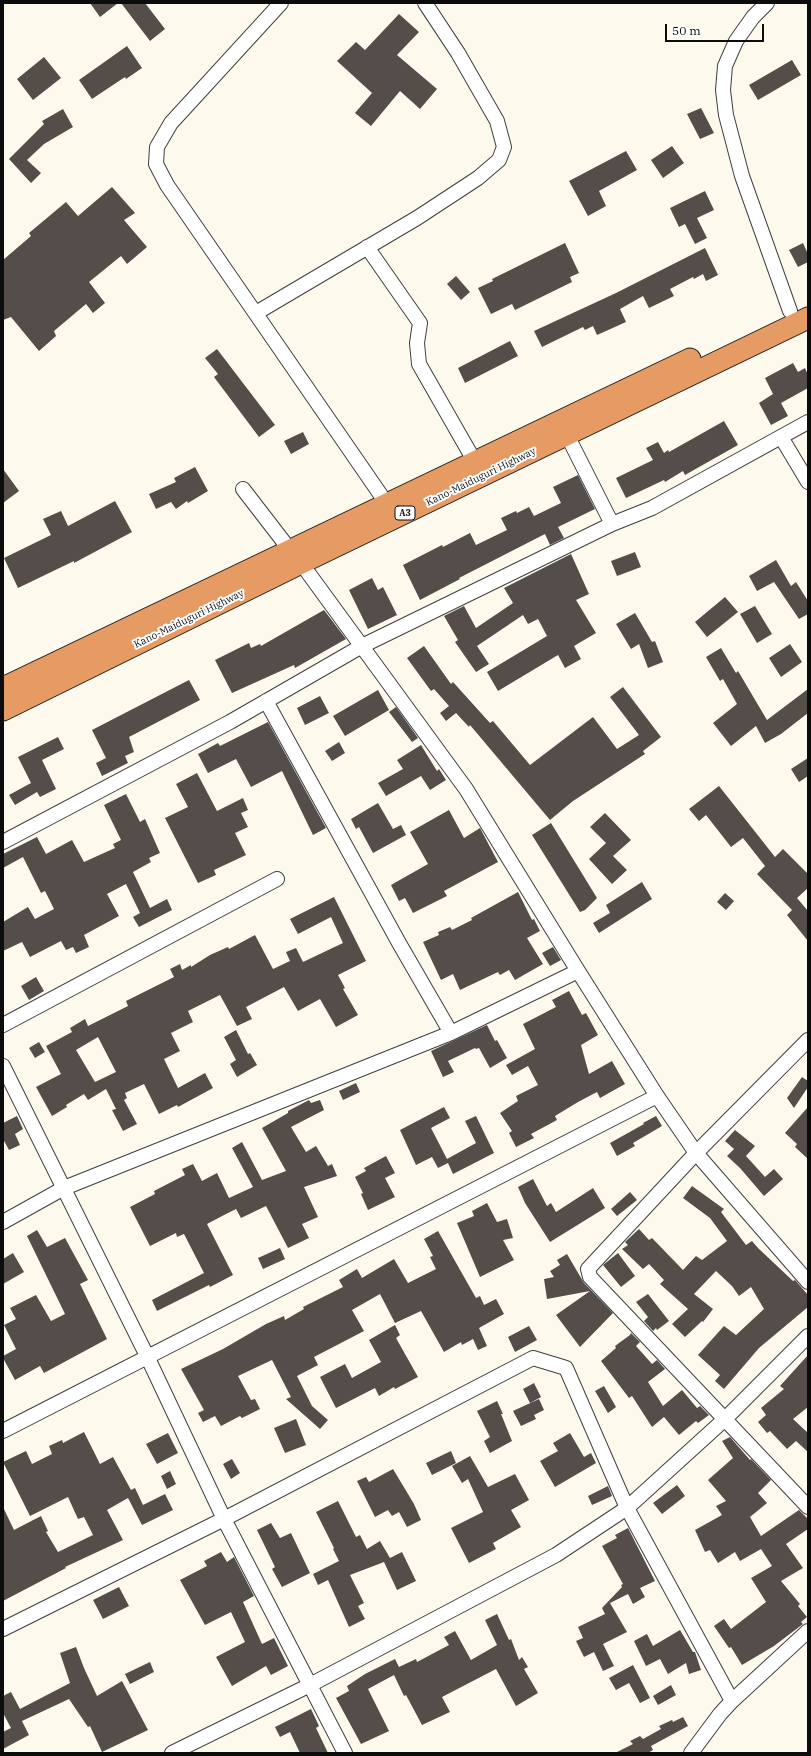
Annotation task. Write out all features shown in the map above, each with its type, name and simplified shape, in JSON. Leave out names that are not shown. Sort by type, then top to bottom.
[{"type":"highway","name":"Kano-Maiduguri Highway","points":[[6,681],[295,557],[567,435],[802,311]]},
{"type":"highway","name":"Kano-Maiduguri Highway","points":[[3,710],[295,557],[387,504],[802,311]]},
{"type":"street","points":[[281,3],[171,122],[157,148],[156,164],[167,185],[387,504]]},
{"type":"street","points":[[256,313],[417,218],[478,178],[499,160],[504,148],[497,121],[458,53],[425,3]]},
{"type":"street","points":[[767,3],[754,17],[736,41],[725,66],[723,90],[726,115],[742,176],[802,311]]},
{"type":"street","points":[[367,247],[420,323],[417,342],[418,364],[475,462]]},
{"type":"street","points":[[3,842],[223,726],[362,646],[612,524],[652,508],[808,422]]},
{"type":"street","points":[[567,435],[612,524]]},
{"type":"street","points":[[781,437],[808,482]]},
{"type":"street","points":[[243,489],[362,646],[466,789],[578,971],[657,1096],[696,1153],[808,1282]]},
{"type":"street","points":[[6,681],[22,701]]},
{"type":"street","points":[[266,702],[399,943],[451,1033]]},
{"type":"street","points":[[3,1025],[277,879]]},
{"type":"street","points":[[3,1222],[64,1188],[451,1033],[578,971]]},
{"type":"street","points":[[807,1042],[696,1153],[588,1269],[588,1273],[590,1277],[808,1507]]},
{"type":"street","points":[[3,1066],[147,1356],[224,1519],[345,1753]]},
{"type":"street","points":[[3,1430],[657,1096]]},
{"type":"street","points":[[172,1753],[310,1685],[556,1555],[627,1508],[725,1419],[808,1336]]},
{"type":"street","points":[[3,1629],[224,1519],[533,1358],[566,1368],[627,1508],[732,1701]]},
{"type":"street","points":[[691,1753],[720,1714],[732,1701],[808,1631]]},
{"type":"building","points":[[90,3],[118,3],[100,17]]},
{"type":"building","points":[[121,3],[145,3],[165,29],[150,41]]},
{"type":"building","points":[[399,14],[419,32],[397,55],[437,89],[420,109],[400,91],[371,126],[355,113],[372,93],[337,61],[356,42],[365,50]]},
{"type":"building","points":[[127,46],[142,68],[126,79],[125,77],[92,99],[79,80]]},
{"type":"building","points":[[44,57],[61,78],[33,100],[17,79]]},
{"type":"building","points":[[792,60],[801,75],[758,100],[749,85]]},
{"type":"building","points":[[701,108],[714,133],[700,139],[687,114]]},
{"type":"building","points":[[63,109],[73,127],[44,144],[27,160],[41,173],[31,183],[9,159],[44,124],[42,121]]},
{"type":"building","points":[[672,146],[684,163],[663,178],[651,160]]},
{"type":"building","points":[[626,151],[637,170],[599,191],[606,206],[588,216],[569,181]]},
{"type":"building","points":[[112,187],[135,213],[124,220],[147,247],[127,264],[121,256],[89,282],[105,303],[93,313],[86,304],[54,331],[56,336],[39,351],[11,317],[3,320],[3,260],[31,236],[29,233],[66,202],[78,216]]},
{"type":"building","points":[[705,191],[714,210],[697,218],[707,238],[695,244],[685,224],[679,227],[670,208]]},
{"type":"building","points":[[565,243],[579,273],[570,277],[572,282],[515,310],[512,304],[491,314],[478,288],[493,281],[492,279]]},
{"type":"building","points":[[803,243],[808,254],[808,262],[798,267],[789,250]]},
{"type":"building","points":[[705,248],[718,275],[706,281],[703,274],[694,279],[693,277],[670,289],[674,296],[649,308],[643,296],[620,309],[626,322],[597,335],[593,326],[585,330],[583,327],[542,347],[534,331],[616,293]]},
{"type":"building","points":[[456,276],[470,292],[461,300],[447,284]]},
{"type":"building","points":[[510,341],[518,356],[465,383],[458,368]]},
{"type":"building","points":[[217,349],[275,425],[259,437],[214,377],[218,374],[205,358]]},
{"type":"building","points":[[793,363],[798,372],[805,368],[808,375],[808,388],[781,403],[788,416],[771,425],[759,403],[773,394],[765,378]]},
{"type":"building","points":[[724,421],[738,445],[685,475],[683,471],[665,482],[664,480],[626,498],[616,478],[653,460],[646,448],[658,442],[664,453],[668,450],[669,452]]},
{"type":"building","points":[[303,432],[309,444],[291,454],[284,441]]},
{"type":"building","points":[[195,467],[208,491],[188,503],[187,501],[176,509],[171,502],[156,509],[149,494],[176,482],[174,478]]},
{"type":"building","points":[[3,469],[19,491],[3,503]]},
{"type":"building","points":[[578,475],[595,509],[558,527],[564,538],[550,545],[545,534],[459,578],[460,579],[420,600],[403,565],[442,545],[443,547],[470,533],[476,545],[507,530],[501,518],[516,511],[517,513],[529,507],[534,516],[561,503],[553,487]]},
{"type":"building","points":[[115,501],[132,532],[74,563],[74,561],[18,588],[4,558],[51,535],[43,519],[61,511],[68,526]]},
{"type":"building","points":[[635,552],[641,567],[617,576],[611,561]]},
{"type":"building","points":[[571,554],[589,594],[576,600],[596,633],[574,646],[581,659],[565,668],[558,655],[498,691],[487,672],[547,636],[538,619],[528,624],[523,615],[477,646],[489,664],[476,672],[455,642],[458,640],[444,616],[464,606],[476,628],[513,603],[504,588]]},
{"type":"building","points":[[776,560],[791,586],[796,582],[808,601],[808,614],[799,619],[774,582],[757,591],[749,576]]},
{"type":"building","points":[[372,578],[378,590],[383,587],[397,615],[368,629],[349,590]]},
{"type":"building","points":[[725,597],[738,612],[707,637],[695,622]]},
{"type":"building","points":[[755,606],[772,634],[757,643],[740,614]]},
{"type":"building","points":[[324,610],[346,639],[295,668],[294,665],[232,693],[215,660],[249,643],[251,648],[260,644],[261,646]]},
{"type":"building","points":[[635,613],[652,642],[655,641],[663,662],[648,668],[639,644],[631,649],[616,624]]},
{"type":"building","points":[[790,644],[802,662],[781,677],[769,658]]},
{"type":"building","points":[[424,646],[451,684],[453,682],[490,723],[493,721],[530,765],[593,717],[617,749],[639,735],[610,697],[623,687],[661,737],[643,751],[645,754],[573,801],[550,820],[470,725],[469,727],[456,713],[446,721],[440,713],[449,706],[434,689],[431,691],[407,658]]},
{"type":"building","points":[[721,648],[736,673],[738,671],[767,720],[808,689],[808,713],[781,734],[765,743],[756,726],[731,746],[713,723],[737,704],[723,679],[720,681],[706,657]]},
{"type":"building","points":[[189,680],[200,700],[129,737],[134,752],[125,756],[128,763],[102,776],[96,763],[106,758],[92,730]]},
{"type":"building","points":[[378,690],[389,710],[345,736],[333,716]]},
{"type":"building","points":[[320,696],[329,713],[305,725],[297,708]]},
{"type":"building","points":[[396,707],[418,738],[412,742],[389,712]]},
{"type":"building","points":[[268,722],[326,828],[313,835],[282,771],[251,787],[236,759],[208,773],[198,754],[218,743],[220,746]]},
{"type":"building","points":[[58,737],[64,749],[42,760],[56,789],[40,797],[37,792],[15,805],[9,795],[31,783],[18,757]]},
{"type":"building","points":[[339,742],[345,753],[332,761],[325,751]]},
{"type":"building","points":[[421,745],[437,771],[439,769],[446,780],[430,790],[421,776],[386,796],[378,783],[403,769],[397,760]]},
{"type":"building","points":[[808,758],[808,776],[799,782],[791,769]]},
{"type":"building","points":[[197,773],[217,811],[243,798],[248,810],[241,813],[248,827],[235,833],[246,855],[214,870],[216,875],[198,883],[165,818],[188,807],[176,784]]},
{"type":"building","points":[[719,786],[775,857],[783,849],[808,874],[808,888],[797,898],[808,911],[808,941],[787,915],[792,910],[757,874],[765,866],[743,838],[731,847],[706,815],[699,821],[689,809]]},
{"type":"building","points":[[126,794],[140,822],[145,819],[160,853],[149,858],[151,862],[133,872],[150,908],[167,899],[172,910],[139,927],[133,917],[140,913],[126,884],[107,894],[119,916],[84,935],[89,947],[76,953],[73,947],[66,950],[61,941],[30,957],[22,942],[3,951],[3,922],[28,907],[35,919],[54,909],[45,891],[41,893],[23,857],[3,868],[3,854],[37,837],[46,854],[72,840],[84,862],[115,848],[113,844],[121,840],[104,805]]},
{"type":"building","points":[[378,803],[393,829],[401,825],[406,835],[373,853],[359,827],[356,829],[351,819]]},
{"type":"building","points":[[449,810],[464,838],[480,828],[498,862],[444,891],[447,896],[413,913],[405,898],[399,901],[391,885],[428,864],[410,832]]},
{"type":"building","points":[[605,813],[631,840],[613,856],[627,870],[612,884],[589,859],[606,843],[590,827]]},
{"type":"building","points":[[551,823],[597,898],[585,910],[580,912],[532,835]]},
{"type":"building","points":[[642,882],[652,899],[599,933],[593,923],[610,913],[606,905]]},
{"type":"building","points":[[518,892],[532,920],[534,919],[540,931],[527,938],[543,964],[515,980],[509,970],[500,975],[498,972],[460,990],[453,974],[441,980],[423,942],[439,935],[438,932],[450,927],[452,930],[472,920],[471,918]]},
{"type":"building","points":[[725,893],[734,901],[726,910],[717,902]]},
{"type":"building","points":[[334,897],[366,961],[338,975],[345,988],[343,989],[358,1015],[336,1027],[320,999],[298,1011],[284,987],[246,1007],[252,1019],[237,1026],[220,995],[188,1011],[193,1022],[171,1033],[180,1051],[164,1059],[178,1088],[205,1073],[213,1088],[178,1107],[177,1105],[159,1114],[144,1084],[125,1093],[127,1098],[124,1100],[137,1124],[123,1131],[112,1110],[116,1109],[106,1089],[88,1100],[84,1094],[52,1116],[36,1087],[61,1074],[46,1046],[72,1032],[70,1028],[85,1019],[88,1026],[128,1006],[126,1001],[174,977],[170,969],[180,964],[182,970],[191,965],[191,967],[210,955],[228,947],[229,949],[255,935],[273,969],[290,961],[286,952],[296,948],[303,962],[343,943],[331,917],[298,934],[290,919]],"holes":[[[98,1037],[116,1072],[95,1082],[76,1050]]]},
{"type":"building","points":[[553,947],[561,960],[550,966],[542,953]]},
{"type":"building","points":[[36,977],[44,991],[29,1000],[21,986]]},
{"type":"building","points":[[569,991],[582,1015],[586,1013],[598,1035],[581,1045],[589,1074],[612,1061],[625,1084],[600,1098],[597,1092],[578,1102],[555,1116],[557,1120],[531,1134],[534,1138],[516,1147],[509,1133],[512,1131],[500,1113],[518,1101],[516,1096],[538,1085],[528,1066],[512,1075],[506,1065],[535,1049],[523,1024],[556,1007],[552,1000]]},
{"type":"building","points":[[487,1025],[495,1041],[497,1040],[507,1058],[490,1068],[479,1048],[475,1048],[448,1061],[454,1072],[443,1077],[431,1051]]},
{"type":"building","points":[[236,1030],[248,1054],[250,1053],[257,1065],[237,1077],[230,1064],[236,1060],[224,1037]]},
{"type":"building","points":[[39,1042],[45,1052],[35,1058],[29,1048]]},
{"type":"building","points":[[802,1077],[808,1081],[808,1087],[794,1108],[787,1098]]},
{"type":"building","points":[[356,1083],[360,1092],[343,1100],[339,1091]]},
{"type":"building","points":[[309,1100],[311,1103],[320,1100],[324,1110],[291,1127],[306,1152],[316,1146],[328,1166],[332,1164],[337,1176],[304,1187],[318,1217],[302,1224],[309,1238],[288,1248],[266,1206],[241,1218],[236,1209],[207,1224],[233,1275],[210,1287],[209,1285],[157,1311],[152,1300],[204,1273],[184,1234],[177,1237],[176,1233],[150,1246],[130,1207],[155,1194],[154,1191],[185,1175],[182,1169],[193,1164],[202,1181],[217,1173],[229,1198],[253,1187],[232,1148],[242,1142],[262,1180],[286,1171],[262,1128],[288,1113],[288,1111]]},
{"type":"building","points":[[444,1107],[450,1118],[431,1128],[447,1159],[476,1143],[465,1121],[476,1116],[494,1153],[453,1174],[448,1163],[438,1168],[432,1157],[416,1165],[400,1130]]},
{"type":"building","points":[[808,1107],[808,1159],[795,1147],[797,1144],[785,1133]]},
{"type":"building","points":[[17,1116],[23,1129],[15,1134],[20,1145],[9,1150],[3,1139],[3,1123]]},
{"type":"building","points":[[656,1116],[662,1126],[633,1143],[635,1146],[617,1156],[610,1143]]},
{"type":"building","points":[[735,1130],[755,1146],[746,1156],[765,1177],[774,1169],[783,1179],[764,1196],[740,1168],[727,1156],[734,1149],[725,1141]]},
{"type":"building","points":[[386,1156],[395,1173],[385,1178],[395,1197],[368,1210],[361,1194],[363,1193],[355,1177],[366,1171],[364,1168]]},
{"type":"building","points":[[533,1179],[547,1206],[551,1203],[556,1212],[593,1188],[605,1208],[550,1242],[525,1203],[518,1187]]},
{"type":"building","points":[[692,1186],[724,1209],[721,1212],[746,1245],[752,1241],[793,1281],[795,1280],[808,1295],[808,1307],[759,1348],[724,1389],[715,1381],[720,1375],[698,1355],[724,1326],[736,1335],[764,1309],[751,1287],[739,1296],[732,1286],[716,1271],[694,1294],[713,1309],[703,1322],[702,1321],[685,1337],[672,1324],[688,1309],[660,1284],[664,1280],[649,1264],[643,1269],[622,1249],[628,1245],[625,1242],[639,1229],[649,1240],[652,1238],[683,1270],[696,1256],[702,1260],[727,1241],[710,1218],[683,1198]]},
{"type":"building","points":[[630,1192],[637,1200],[617,1216],[611,1209]]},
{"type":"building","points":[[487,1203],[497,1222],[507,1219],[513,1238],[503,1240],[514,1260],[480,1277],[457,1223],[474,1216],[472,1211]]},
{"type":"building","points":[[37,1230],[47,1247],[65,1238],[88,1280],[80,1284],[107,1339],[44,1373],[40,1366],[15,1380],[3,1358],[3,1356],[16,1349],[4,1325],[16,1319],[10,1308],[36,1295],[51,1321],[65,1314],[27,1236]]},
{"type":"building","points":[[438,1231],[476,1298],[480,1296],[484,1305],[496,1299],[504,1314],[479,1328],[487,1346],[478,1350],[473,1339],[462,1345],[461,1342],[444,1352],[421,1311],[395,1323],[380,1294],[352,1310],[364,1331],[314,1357],[318,1365],[297,1376],[312,1406],[328,1420],[320,1429],[286,1399],[291,1397],[272,1360],[238,1376],[251,1400],[255,1399],[260,1409],[242,1418],[240,1416],[221,1426],[215,1416],[203,1422],[198,1413],[204,1410],[181,1369],[223,1349],[266,1324],[284,1316],[285,1320],[304,1309],[303,1307],[343,1287],[339,1280],[357,1269],[362,1278],[394,1259],[408,1283],[436,1269],[430,1257],[433,1256],[424,1239]]},
{"type":"building","points":[[280,1248],[285,1259],[263,1269],[258,1258]]},
{"type":"building","points":[[13,1253],[24,1272],[3,1284],[3,1259]]},
{"type":"building","points":[[618,1253],[635,1276],[621,1287],[603,1265]]},
{"type":"building","points":[[567,1254],[584,1283],[613,1313],[580,1347],[556,1315],[590,1291],[547,1299],[544,1279],[554,1277],[550,1271],[560,1265],[557,1260]]},
{"type":"building","points":[[648,1294],[669,1321],[657,1330],[656,1328],[653,1331],[644,1321],[648,1317],[636,1302]]},
{"type":"building","points":[[395,1325],[400,1335],[396,1338],[418,1377],[395,1389],[394,1387],[379,1396],[375,1388],[336,1408],[320,1377],[345,1364],[352,1378],[381,1362],[369,1340]]},
{"type":"building","points":[[529,1326],[537,1340],[515,1352],[508,1337]]},
{"type":"building","points":[[631,1333],[640,1342],[636,1346],[652,1364],[657,1360],[665,1369],[648,1382],[663,1406],[682,1390],[697,1408],[700,1406],[709,1415],[698,1423],[696,1421],[679,1435],[664,1417],[652,1427],[632,1396],[629,1398],[601,1361],[616,1348],[615,1346]]},
{"type":"building","points":[[808,1355],[808,1407],[793,1419],[808,1433],[808,1452],[796,1441],[787,1449],[770,1431],[767,1433],[758,1422],[766,1415],[761,1408],[784,1389],[780,1386]]},
{"type":"building","points":[[534,1383],[541,1397],[530,1403],[523,1389]]},
{"type":"building","points":[[604,1386],[616,1407],[608,1413],[595,1391]]},
{"type":"building","points":[[539,1399],[544,1410],[534,1415],[536,1419],[521,1426],[513,1411]]},
{"type":"building","points":[[497,1401],[512,1441],[490,1453],[484,1441],[490,1437],[477,1411]]},
{"type":"building","points":[[296,1419],[306,1445],[285,1453],[274,1428]]},
{"type":"building","points":[[84,1432],[100,1464],[113,1457],[131,1490],[135,1488],[143,1505],[165,1494],[173,1510],[142,1525],[128,1498],[107,1510],[123,1540],[65,1567],[66,1568],[3,1601],[3,1507],[14,1530],[41,1516],[48,1531],[46,1532],[58,1552],[93,1535],[84,1517],[78,1519],[68,1497],[30,1516],[3,1462],[26,1451],[32,1464],[52,1454],[49,1446],[62,1440],[63,1443]]},
{"type":"building","points":[[168,1433],[178,1453],[157,1464],[146,1444]]},
{"type":"building","points":[[570,1433],[584,1457],[591,1453],[596,1463],[555,1487],[540,1461],[558,1451],[553,1443]]},
{"type":"building","points":[[730,1437],[750,1460],[751,1459],[771,1480],[758,1493],[767,1503],[750,1517],[761,1536],[799,1510],[808,1519],[808,1529],[786,1544],[803,1568],[781,1581],[800,1604],[798,1606],[807,1617],[801,1622],[803,1624],[774,1646],[742,1665],[731,1647],[729,1648],[714,1626],[724,1619],[731,1629],[766,1602],[751,1578],[772,1566],[761,1549],[740,1561],[735,1552],[718,1563],[710,1550],[705,1552],[695,1530],[722,1515],[716,1506],[726,1501],[708,1480],[733,1458],[722,1441]]},
{"type":"building","points":[[451,1451],[456,1463],[432,1475],[426,1463]]},
{"type":"building","points":[[470,1456],[488,1487],[515,1474],[529,1500],[511,1510],[521,1527],[493,1543],[496,1549],[469,1563],[451,1528],[483,1512],[468,1479],[462,1483],[452,1466]]},
{"type":"building","points":[[232,1459],[240,1473],[231,1479],[223,1464]]},
{"type":"building","points":[[393,1469],[414,1504],[421,1520],[407,1527],[399,1512],[392,1516],[388,1510],[375,1517],[357,1481],[366,1477],[369,1482]]},
{"type":"building","points":[[170,1471],[176,1484],[167,1489],[161,1476]]},
{"type":"building","points":[[677,1485],[685,1496],[662,1514],[653,1503]]},
{"type":"building","points":[[608,1486],[612,1496],[592,1505],[588,1496]]},
{"type":"building","points":[[338,1501],[356,1537],[360,1535],[367,1549],[380,1541],[390,1558],[402,1552],[416,1581],[397,1590],[384,1562],[350,1575],[364,1603],[358,1606],[365,1619],[349,1627],[328,1580],[318,1585],[313,1574],[339,1561],[316,1512]]},
{"type":"building","points":[[271,1523],[280,1538],[291,1533],[310,1573],[282,1587],[272,1569],[275,1567],[257,1530]]},
{"type":"building","points":[[628,1528],[655,1581],[640,1588],[645,1597],[633,1604],[628,1594],[610,1603],[627,1632],[603,1644],[614,1666],[603,1671],[594,1652],[584,1657],[576,1641],[583,1638],[578,1627],[605,1614],[602,1608],[622,1587],[621,1585],[623,1584],[602,1546],[617,1538],[615,1535]]},
{"type":"building","points":[[221,1552],[227,1562],[234,1557],[254,1596],[243,1602],[262,1644],[274,1638],[288,1666],[271,1675],[266,1666],[232,1686],[216,1657],[245,1642],[231,1612],[205,1625],[180,1580],[207,1566],[204,1561]]},
{"type":"building","points":[[119,1587],[129,1606],[103,1619],[93,1600]]},
{"type":"building","points":[[497,1614],[509,1640],[511,1639],[519,1660],[522,1657],[528,1667],[524,1669],[538,1693],[516,1706],[496,1669],[442,1697],[450,1712],[422,1725],[406,1695],[404,1696],[394,1675],[368,1689],[389,1731],[361,1744],[336,1698],[349,1691],[347,1686],[365,1674],[395,1659],[399,1667],[416,1659],[417,1662],[449,1645],[444,1637],[455,1631],[471,1660],[497,1645],[485,1620]]},
{"type":"building","points":[[680,1630],[693,1652],[695,1652],[701,1670],[689,1674],[686,1663],[668,1674],[660,1659],[646,1666],[634,1641],[647,1634],[653,1646]]},
{"type":"building","points":[[76,1647],[97,1696],[122,1681],[148,1730],[102,1752],[90,1726],[88,1727],[69,1699],[22,1721],[29,1735],[3,1749],[3,1732],[11,1728],[3,1713],[3,1696],[11,1692],[20,1709],[70,1683],[60,1653]]},
{"type":"building","points":[[150,1662],[154,1672],[130,1684],[125,1674]]},
{"type":"building","points":[[633,1665],[650,1698],[640,1703],[629,1683],[616,1690],[609,1678]]},
{"type":"building","points":[[671,1685],[676,1695],[658,1705],[653,1696]]},
{"type":"building","points":[[311,1709],[319,1726],[316,1728],[328,1753],[300,1753],[290,1732],[280,1737],[275,1727]]},
{"type":"building","points":[[683,1717],[688,1726],[651,1746],[653,1750],[648,1753],[615,1753],[633,1744],[630,1741],[640,1736],[643,1739],[661,1729],[659,1726]]}]
